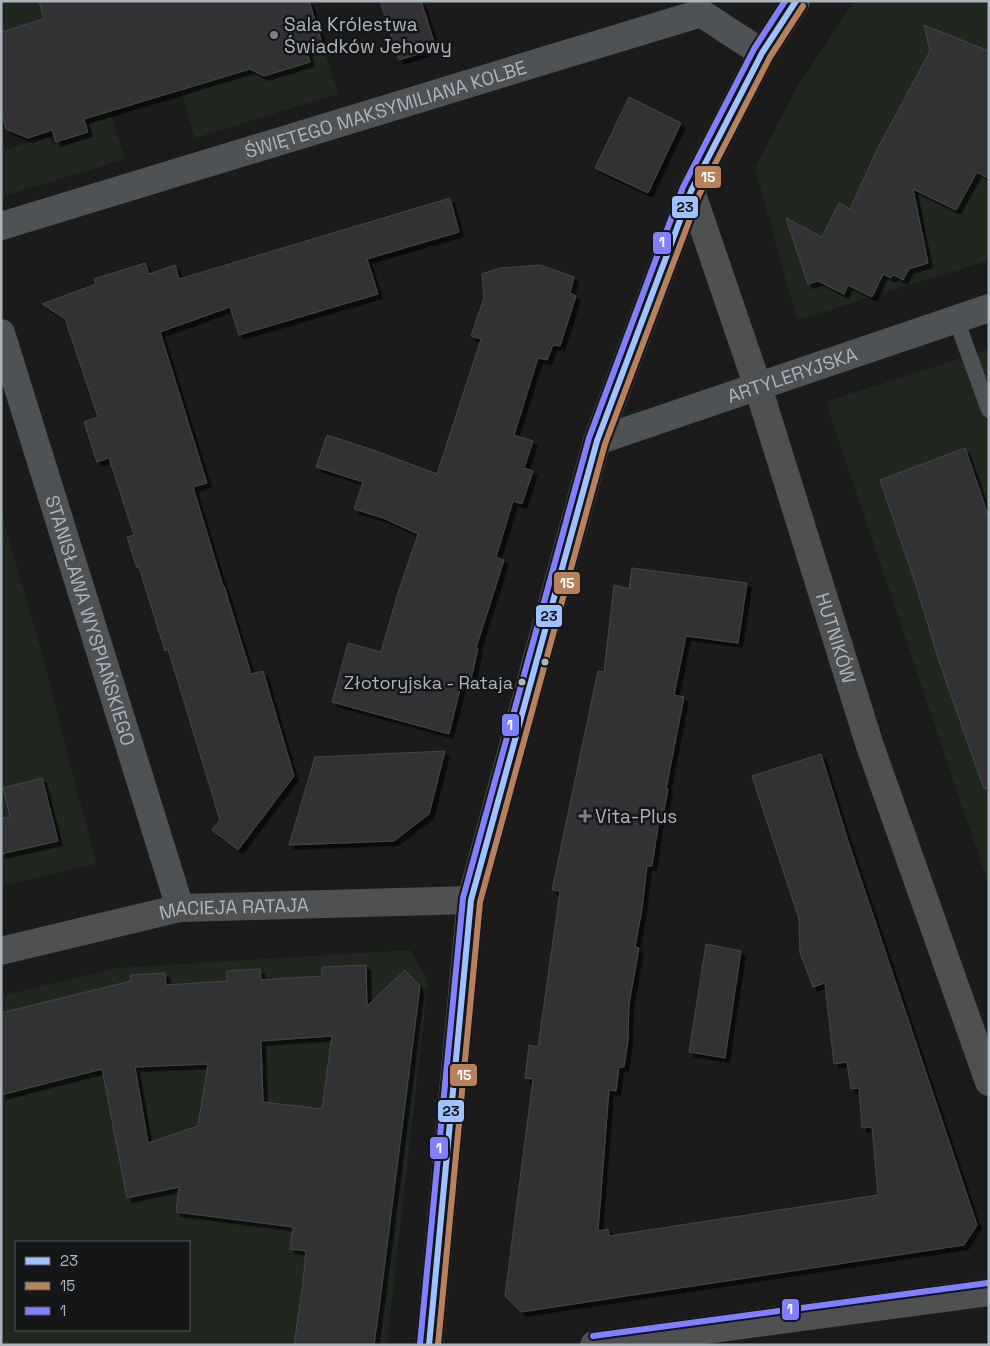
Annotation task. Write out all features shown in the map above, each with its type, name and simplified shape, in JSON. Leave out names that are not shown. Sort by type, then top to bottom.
[{"type":"street","points":[[428,1345],[472,900],[597,441],[691,191],[762,53],[796,1]]},
{"type":"street","name":"ŚWIĘTEGO MAKSYMILIANA KOLBE","points":[[1,226],[699,7],[762,53]]},
{"type":"street","name":"HUTNIKÓW","points":[[691,191],[758,387],[869,743],[989,1082]]},
{"type":"street","name":"ARTYLERYJSKA","points":[[597,441],[989,308]]},
{"type":"street","name":"STANISŁAWA WYSPIAŃSKIEGO","points":[[1,333],[180,908]]},
{"type":"street","name":"MACIEJA RATAJA","points":[[1,951],[180,908],[472,900]]},
{"type":"street","points":[[594,1345],[989,1292]]},
{"type":"lane","points":[[956,319],[989,410]]},
{"type":"shaded area","points":[[1,1],[76,1],[79,10],[1,31]]},
{"type":"shaded area","points":[[153,1],[230,1],[252,72],[324,50],[338,94],[195,138]]},
{"type":"shaded area","points":[[855,1],[989,1],[989,260],[797,320],[755,168],[797,87]]},
{"type":"shaded area","points":[[111,115],[125,159],[1,197],[1,136],[5,150],[49,136],[52,145],[91,134],[88,124]]},
{"type":"shaded area","points":[[989,349],[989,886],[826,402]]},
{"type":"shaded area","points":[[1,512],[44,661],[96,864],[1,886]]},
{"type":"shaded area","points":[[410,950],[428,980],[387,1345],[1,1345],[1,996],[117,968]]},
{"type":"building","points":[[39,1],[309,1],[323,46],[307,51],[310,62],[264,76],[250,69],[84,119],[88,132],[56,142],[52,130],[28,138],[6,129],[1,112],[1,32],[44,19]]},
{"type":"building","points":[[380,1],[421,1],[436,48],[399,60]]},
{"type":"building","points":[[924,25],[989,51],[989,179],[977,172],[956,210],[913,189],[928,263],[909,269],[903,280],[894,275],[891,278],[883,274],[872,297],[848,285],[844,294],[818,281],[808,284],[786,218],[822,237],[839,203],[850,209],[877,150],[930,51]]},
{"type":"building","points":[[629,97],[681,123],[648,193],[595,168]]},
{"type":"building","points":[[450,198],[459,232],[367,259],[378,294],[239,335],[230,307],[160,332],[207,483],[193,487],[251,674],[263,671],[294,776],[238,850],[212,830],[220,820],[168,649],[165,651],[139,567],[137,568],[127,537],[134,535],[109,458],[97,462],[84,422],[98,417],[65,319],[42,304],[96,284],[94,279],[145,263],[149,274],[175,265],[179,279]]},
{"type":"building","points":[[540,265],[574,277],[570,293],[576,296],[560,346],[553,345],[547,360],[538,358],[514,435],[533,441],[524,468],[533,471],[522,504],[513,501],[496,557],[504,560],[476,648],[478,649],[471,679],[463,677],[449,734],[332,702],[348,643],[381,652],[418,534],[383,518],[354,509],[363,482],[316,467],[327,435],[437,474],[481,339],[471,336],[484,298],[482,274],[500,268]]},
{"type":"building","points":[[965,448],[989,518],[989,788],[984,789],[938,658],[916,585],[880,480]]},
{"type":"building","points":[[632,568],[747,583],[738,643],[686,636],[674,695],[684,697],[666,789],[668,789],[662,820],[659,820],[652,866],[647,866],[635,947],[639,948],[629,1004],[628,1041],[624,1067],[619,1067],[616,1091],[609,1090],[598,1231],[608,1229],[609,1236],[878,1195],[872,1127],[862,1128],[859,1088],[851,1089],[847,1062],[834,1064],[825,983],[813,987],[800,953],[799,919],[752,776],[821,754],[848,841],[977,1225],[964,1245],[521,1312],[505,1296],[533,1079],[525,1078],[529,1045],[538,1047],[560,891],[552,890],[598,671],[604,672],[614,585],[629,589]]},
{"type":"building","points":[[445,751],[429,814],[394,841],[289,845],[315,757]]},
{"type":"building","points":[[42,778],[58,841],[1,854],[1,819],[10,817],[3,788]]},
{"type":"building","points":[[706,944],[741,951],[725,1058],[689,1052]]},
{"type":"building","points":[[366,965],[367,1006],[405,970],[420,986],[374,1345],[294,1345],[306,1251],[290,1249],[293,1227],[176,1212],[179,1187],[127,1198],[102,1069],[1,1095],[1,1013],[131,981],[130,975],[165,973],[166,985],[227,981],[227,971],[260,969],[261,980],[322,976],[322,967]],"holes":[[[332,1036],[322,1109],[263,1102],[261,1041]],[[208,1064],[198,1126],[148,1143],[135,1067]]]},
{"type":"transit line","name":"1","points":[[420,1344],[463,898],[589,438],[683,187],[754,49],[785,1]]},
{"type":"transit line","name":"23","points":[[429,1345],[471,900],[597,441],[691,191],[762,53],[796,1]]},
{"type":"transit line","name":"15","points":[[438,1345],[480,902],[605,444],[699,195],[770,57],[803,6]]},
{"type":"transit line","name":"1","points":[[593,1336],[988,1283]]},
{"type":"place","name":"Sala Królestwa Świadków Jehowy","points":[[274,35]]},
{"type":"place","name":"Złotoryjska - Rataja","points":[[522,682]]},
{"type":"place","name":"Vita-Plus","points":[[585,816]]}]
